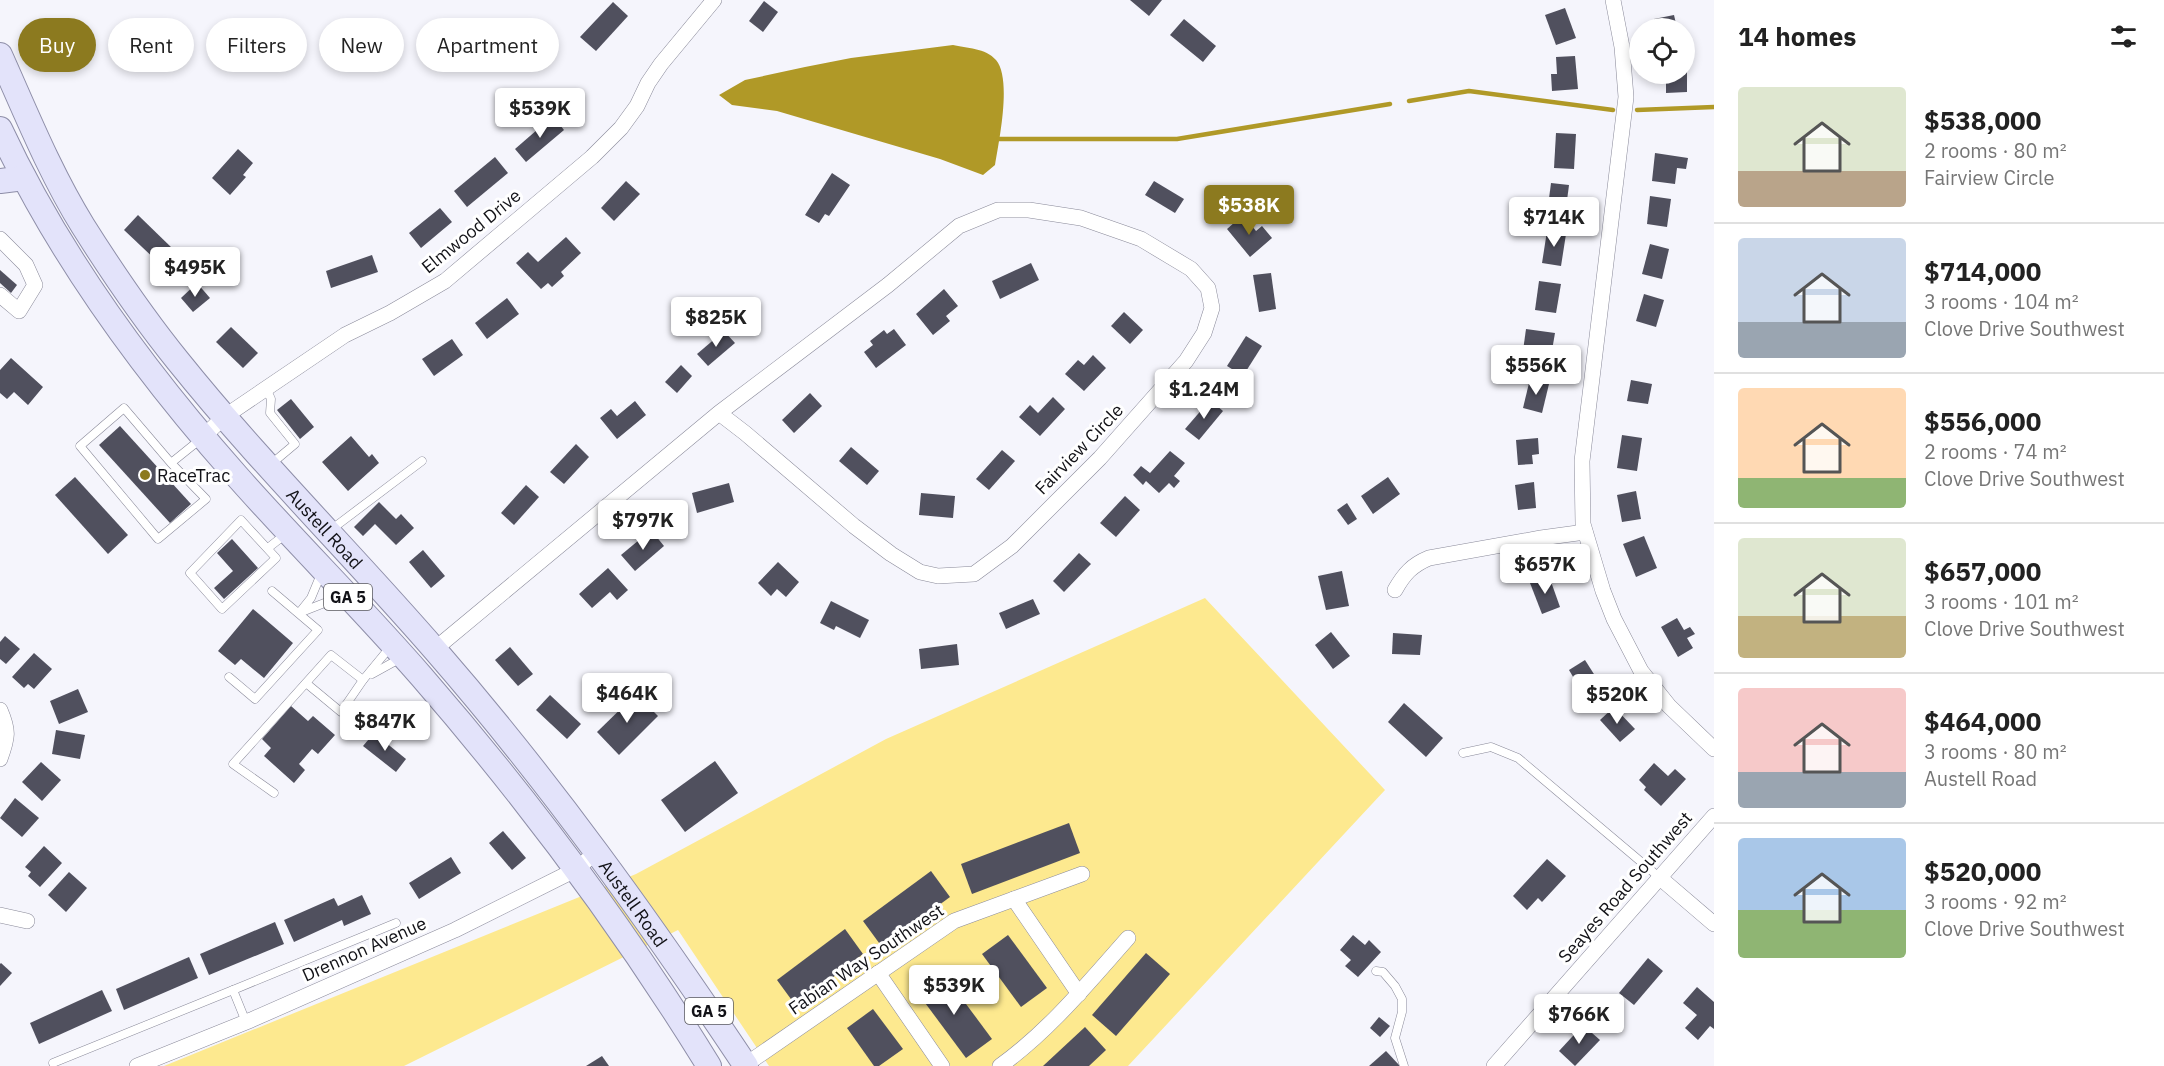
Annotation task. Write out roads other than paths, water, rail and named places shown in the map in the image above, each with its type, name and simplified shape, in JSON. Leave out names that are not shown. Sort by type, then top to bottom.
[{"type":"main road","name":"Austell Road","points":[[0,56],[39,142],[82,224],[126,291],[176,359],[224,417],[435,650],[604,860],[746,1065]]},
{"type":"main road","name":"Austell Road","points":[[0,129],[43,214],[108,315],[203,437],[398,651],[491,760],[581,875],[647,969],[709,1066]]},
{"type":"main road","points":[[0,181],[24,178]]},
{"type":"street","name":"Elmwood Drive","points":[[203,437],[224,417],[345,335],[390,313],[445,281],[592,157],[621,128],[637,106],[648,83],[661,64],[714,0]]},
{"type":"street","points":[[1613,0],[1622,47],[1626,97],[1582,461],[1585,532],[1594,565],[1614,619],[1641,670],[1669,706],[1714,749]]},
{"type":"street","name":"Fairview Circle","points":[[435,650],[719,413],[888,285],[959,226],[998,210],[1029,210],[1081,218],[1141,240],[1191,269],[1208,288],[1212,308],[1204,333],[1186,361],[1100,458],[1012,546],[974,574],[938,576],[920,572],[891,554],[854,526],[719,413]]},
{"type":"street","points":[[0,239],[26,265],[36,285],[19,311],[0,295]]},
{"type":"street","points":[[1395,590],[1402,576],[1416,563],[1429,558],[1585,532]]},
{"type":"street","points":[[0,710],[8,728],[0,759]]},
{"type":"street","name":"Seayes Road Southwest","points":[[1494,1066],[1714,816]]},
{"type":"street","name":"Drennon Avenue","points":[[137,1066],[246,1022],[581,875],[604,860]]},
{"type":"street","name":"Fabian Way Southwest","points":[[746,1065],[954,921],[1082,874]]},
{"type":"street","points":[[1659,877],[1714,924]]},
{"type":"street","points":[[1014,899],[1079,994]]},
{"type":"street","points":[[0,915],[27,921]]},
{"type":"street","points":[[1000,1066],[1021,1051],[1079,994],[1128,938]]},
{"type":"street","points":[[878,973],[942,1066]]},
{"type":"lane","points":[[266,388],[271,399],[270,413],[295,444],[269,466]]},
{"type":"lane","points":[[124,408],[171,463],[206,499],[158,539],[80,447],[124,408]]},
{"type":"lane","points":[[171,463],[203,437]]},
{"type":"lane","points":[[328,531],[422,461]]},
{"type":"lane","points":[[242,520],[268,548],[276,558],[222,609],[190,573],[242,520]]},
{"type":"lane","points":[[268,548],[288,532]]},
{"type":"lane","points":[[299,613],[311,598],[322,570]]},
{"type":"lane","points":[[229,677],[255,699],[318,630],[273,591]]},
{"type":"lane","points":[[299,613],[327,602],[349,598]]},
{"type":"lane","points":[[306,683],[341,712],[363,680],[398,651]]},
{"type":"lane","points":[[363,680],[398,651]]},
{"type":"lane","points":[[274,793],[233,764],[331,655],[363,680]]},
{"type":"lane","points":[[1463,753],[1491,747],[1518,758],[1659,877]]},
{"type":"lane","points":[[53,1063],[396,923]]},
{"type":"lane","points":[[1376,971],[1383,972],[1402,999],[1402,1012],[1395,1038],[1404,1066]]},
{"type":"lane","points":[[233,990],[246,1022]]},
{"type":"waterway","points":[[1409,101],[1469,91],[1613,110]]},
{"type":"waterway","points":[[999,139],[1177,139],[1390,104]]},
{"type":"waterway","points":[[1637,110],[1714,107]]},
{"type":"place","name":"RaceTrac","points":[[145,475]]}]
